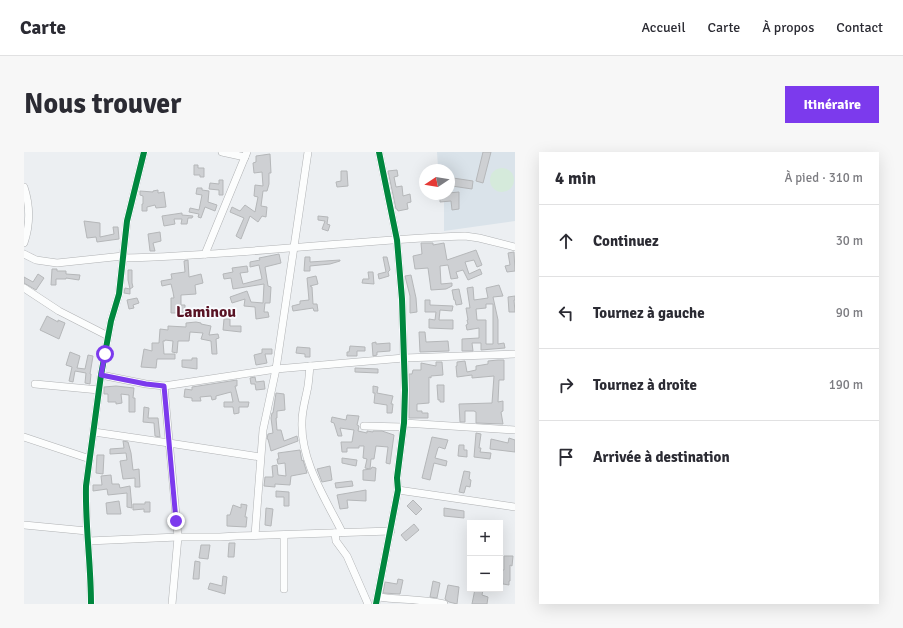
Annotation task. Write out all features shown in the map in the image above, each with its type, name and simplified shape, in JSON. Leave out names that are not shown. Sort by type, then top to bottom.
[{"type":"street","points":[[90,604],[86,490],[101,375],[108,336],[119,294],[122,257],[130,207],[144,152]]},
{"type":"street","points":[[205,254],[246,154],[222,152]]},
{"type":"street","points":[[255,535],[260,457],[265,419],[276,369],[308,152]]},
{"type":"street","points":[[379,152],[396,240],[402,299],[406,390],[398,490],[377,600],[420,599],[444,604]]},
{"type":"street","points":[[24,187],[28,206],[28,223],[24,243]]},
{"type":"street","points":[[24,254],[36,260],[57,263],[122,257],[172,257],[448,237],[472,237],[515,247]]},
{"type":"street","points":[[24,288],[60,311],[108,336]]},
{"type":"street","points":[[101,375],[164,386],[276,369],[404,358],[515,354]]},
{"type":"street","points":[[310,366],[308,389],[302,420],[305,450],[338,533],[336,541],[347,556],[368,604]]},
{"type":"street","points":[[35,384],[99,390]]},
{"type":"street","points":[[164,386],[178,537],[172,604]]},
{"type":"street","points":[[364,426],[403,425],[515,430]]},
{"type":"street","points":[[94,432],[260,457]]},
{"type":"street","points":[[24,437],[90,459]]},
{"type":"street","points":[[398,490],[515,507]]},
{"type":"street","points":[[24,525],[87,531]]},
{"type":"street","points":[[88,541],[178,537],[220,538],[255,535],[391,532]]},
{"type":"street","points":[[284,535],[284,589]]},
{"type":"shaded area","points":[[437,152],[515,152],[515,221],[444,231],[444,200],[455,200],[455,164],[438,164]]},
{"type":"green space","points":[[502,168],[511,171],[514,180],[511,189],[502,192],[493,189],[490,180],[493,171]]},
{"type":"building","points":[[483,152],[491,152],[483,183],[476,181]]},
{"type":"building","points":[[270,154],[271,173],[269,173],[269,184],[267,191],[263,191],[261,206],[267,207],[266,217],[262,216],[258,222],[250,216],[241,239],[236,236],[244,218],[230,212],[232,207],[240,211],[245,205],[255,212],[258,197],[254,196],[255,185],[263,186],[262,172],[254,173],[253,163],[256,162],[256,156]]},
{"type":"building","points":[[194,165],[198,165],[198,168],[204,168],[204,177],[194,175]]},
{"type":"building","points":[[397,170],[398,176],[394,177],[396,187],[402,186],[403,196],[410,194],[411,202],[407,203],[408,209],[398,211],[396,209],[388,171]]},
{"type":"building","points":[[341,171],[347,171],[348,186],[337,187],[336,182],[341,181]]},
{"type":"building","points":[[455,178],[473,181],[472,189],[455,186]]},
{"type":"building","points":[[219,180],[223,180],[223,195],[219,195],[219,190],[209,189],[210,183],[219,184]]},
{"type":"building","points":[[197,188],[202,188],[202,190],[209,191],[208,202],[217,205],[215,211],[205,207],[201,218],[198,217],[199,214],[189,212],[190,208],[199,210],[202,195],[196,194]]},
{"type":"building","points":[[158,190],[158,193],[164,192],[166,207],[156,208],[155,205],[147,207],[147,211],[142,211],[143,196],[140,195],[140,191],[153,192]]},
{"type":"building","points":[[455,192],[459,192],[459,209],[452,210],[451,201],[440,202],[440,200],[455,200]]},
{"type":"building","points":[[182,213],[182,215],[193,216],[192,218],[188,218],[187,224],[181,224],[182,219],[174,219],[175,224],[164,226],[162,216]]},
{"type":"building","points":[[318,216],[328,217],[327,224],[330,225],[328,231],[322,229],[325,221],[318,220]]},
{"type":"building","points":[[84,221],[100,223],[100,237],[114,234],[113,227],[118,227],[119,239],[97,242],[96,237],[87,238]]},
{"type":"building","points":[[160,232],[161,241],[153,243],[155,251],[150,251],[148,234]]},
{"type":"building","points":[[421,243],[433,243],[433,245],[444,243],[447,260],[476,250],[482,265],[477,267],[474,260],[465,262],[469,274],[480,269],[482,274],[468,280],[463,270],[456,272],[458,278],[451,279],[448,265],[440,266],[441,284],[452,283],[452,286],[446,289],[431,290],[428,268],[415,269],[413,256],[422,254]]},
{"type":"building","points":[[514,252],[515,271],[507,272],[505,266],[510,265],[508,253]]},
{"type":"building","points":[[279,254],[281,263],[265,267],[268,286],[271,287],[270,303],[265,303],[264,312],[268,312],[269,317],[256,319],[255,307],[244,306],[245,299],[232,303],[230,297],[247,291],[251,302],[263,303],[264,284],[233,289],[231,278],[224,279],[223,274],[233,272],[232,268],[247,266],[248,272],[240,273],[243,284],[262,279],[259,265],[250,267],[250,262],[260,260],[259,258]]},
{"type":"building","points":[[305,257],[310,257],[310,262],[340,261],[330,264],[310,266],[310,271],[304,271]]},
{"type":"building","points":[[383,257],[387,257],[390,270],[388,272],[389,276],[379,279],[378,274],[386,272]]},
{"type":"building","points":[[188,260],[189,277],[201,274],[203,283],[195,285],[196,294],[181,295],[181,305],[185,305],[185,313],[171,313],[171,298],[174,298],[171,284],[162,286],[161,281],[172,279],[171,274],[185,272],[184,261]]},
{"type":"building","points":[[52,269],[57,269],[57,271],[66,271],[66,274],[80,275],[79,280],[66,278],[56,279],[56,285],[51,285]]},
{"type":"building","points":[[128,270],[132,270],[133,287],[130,289],[128,280]]},
{"type":"building","points":[[368,272],[373,272],[374,284],[362,283],[363,279],[369,279]]},
{"type":"building","points":[[38,274],[44,278],[36,290],[24,283],[24,277],[33,282]]},
{"type":"building","points":[[411,275],[416,298],[417,312],[410,313],[410,296],[405,276]]},
{"type":"building","points":[[316,276],[318,284],[310,286],[312,287],[313,304],[317,304],[318,311],[314,311],[313,308],[293,311],[292,306],[300,304],[300,301],[309,300],[307,278]]},
{"type":"building","points":[[499,285],[503,296],[493,297],[498,320],[498,344],[504,343],[505,348],[481,350],[481,343],[472,343],[473,351],[462,351],[462,339],[479,338],[479,328],[467,330],[466,325],[468,324],[468,320],[466,308],[470,308],[467,288],[473,287],[474,300],[488,298],[486,288]],"holes":[[[486,304],[493,304],[493,344],[486,344],[486,320],[477,320],[476,309],[486,308]]]},
{"type":"building","points":[[125,288],[130,289],[130,294],[124,293]]},
{"type":"building","points":[[459,289],[462,304],[456,305],[452,290]]},
{"type":"building","points":[[515,296],[515,312],[509,312],[508,297]]},
{"type":"building","points":[[137,298],[139,303],[133,305],[134,308],[129,309],[127,300]]},
{"type":"building","points":[[425,300],[430,300],[430,305],[453,306],[452,311],[440,310],[439,320],[453,320],[453,329],[429,328],[429,319],[435,320],[436,312],[425,312]]},
{"type":"building","points":[[47,316],[58,322],[58,320],[65,323],[59,339],[40,330]]},
{"type":"building","points":[[224,319],[230,319],[230,326],[241,326],[241,332],[223,330]]},
{"type":"building","points":[[196,322],[211,326],[209,335],[218,334],[219,338],[216,339],[217,354],[212,354],[211,341],[201,339],[203,333],[190,332],[189,341],[178,341],[177,353],[172,352],[173,341],[163,341],[164,354],[175,354],[175,359],[157,359],[156,368],[141,367],[144,349],[152,351],[152,343],[159,343],[160,329],[168,330],[168,326],[186,327],[186,323]]},
{"type":"building","points":[[419,332],[425,332],[426,342],[448,341],[449,351],[420,352]]},
{"type":"building","points":[[376,342],[376,344],[390,343],[390,351],[377,352],[377,355],[373,356],[372,343]]},
{"type":"building","points":[[350,346],[365,347],[365,351],[357,351],[357,356],[347,356]]},
{"type":"building","points":[[297,347],[310,348],[310,357],[305,357],[305,354],[296,353]]},
{"type":"building","points":[[262,349],[272,349],[272,354],[265,354],[267,363],[256,365],[254,355],[262,353]]},
{"type":"building","points":[[70,352],[80,356],[77,368],[85,369],[88,355],[93,356],[90,384],[85,383],[86,373],[75,371],[73,382],[69,381],[72,367],[66,365]]},
{"type":"building","points":[[192,358],[197,358],[197,369],[182,367],[182,360],[192,360]]},
{"type":"building","points":[[504,360],[504,380],[499,380],[498,402],[503,401],[503,411],[501,412],[503,424],[476,423],[476,412],[474,411],[465,411],[465,422],[460,422],[459,404],[492,403],[494,376],[472,378],[472,375],[457,377],[457,362],[465,361],[467,372],[476,370],[476,366],[488,364],[488,361]]},
{"type":"building","points":[[436,362],[442,362],[443,375],[431,376],[431,378],[429,377],[429,403],[417,404],[417,411],[428,413],[428,418],[409,418],[409,374],[412,374],[413,370],[421,370],[421,363],[436,366]]},
{"type":"building","points":[[355,368],[378,369],[378,373],[355,372]]},
{"type":"building","points":[[255,377],[256,382],[264,381],[265,389],[256,390],[255,384],[251,384],[250,378]]},
{"type":"building","points":[[237,380],[237,386],[235,386],[239,402],[249,402],[248,407],[239,407],[239,413],[234,414],[233,407],[224,407],[224,402],[233,402],[231,392],[216,396],[216,399],[212,400],[211,396],[200,397],[201,401],[192,401],[192,398],[184,397],[185,389],[192,390],[192,387]]},
{"type":"building","points":[[437,385],[444,385],[444,402],[440,402],[440,400],[438,400]]},
{"type":"building","points":[[116,386],[134,388],[133,398],[135,398],[135,412],[129,412],[129,395],[121,394],[122,403],[116,404],[116,402],[108,402],[108,394],[104,394],[104,387]]},
{"type":"building","points":[[373,386],[378,387],[377,393],[393,396],[391,404],[393,404],[392,413],[387,413],[387,405],[374,403],[375,393],[373,393]]},
{"type":"building","points":[[276,393],[284,394],[285,410],[277,411],[277,430],[281,430],[284,441],[297,436],[298,441],[271,451],[267,439],[268,434],[273,433],[271,418]]},
{"type":"building","points":[[144,407],[149,408],[148,418],[158,418],[160,437],[155,436],[154,423],[143,422]]},
{"type":"building","points":[[347,415],[359,416],[357,425],[359,426],[358,431],[367,433],[367,431],[382,431],[394,435],[390,464],[386,463],[388,447],[376,446],[374,459],[371,459],[370,469],[365,468],[367,459],[363,458],[364,446],[359,446],[359,448],[347,448],[347,452],[342,452],[341,442],[352,442],[354,430],[340,428],[342,436],[338,436],[334,423],[331,422],[332,417],[346,420]]},
{"type":"building","points":[[476,433],[481,434],[479,448],[481,448],[480,452],[491,453],[490,459],[474,457]]},
{"type":"building","points":[[432,437],[448,440],[445,449],[438,448],[435,458],[447,461],[446,466],[434,463],[430,480],[422,478]]},
{"type":"building","points":[[509,438],[515,440],[515,452],[490,449],[491,439],[508,443]]},
{"type":"building","points":[[123,441],[128,442],[133,470],[139,469],[140,487],[135,487],[135,478],[123,479],[120,461],[127,460],[126,453],[110,454],[110,449],[124,448]]},
{"type":"building","points":[[459,445],[464,445],[464,450],[467,450],[467,457],[458,456]]},
{"type":"building","points":[[300,450],[302,461],[303,460],[307,473],[291,476],[290,485],[275,484],[275,487],[264,486],[265,477],[273,477],[272,466],[277,465],[278,475],[286,476],[285,463],[278,464],[278,453]]},
{"type":"building","points":[[97,455],[104,455],[103,474],[96,473]]},
{"type":"building","points":[[342,458],[357,460],[356,466],[342,463]]},
{"type":"building","points":[[330,466],[332,480],[322,482],[317,469]]},
{"type":"building","points":[[372,467],[376,468],[375,481],[363,480],[363,470],[371,469]]},
{"type":"building","points":[[464,471],[470,472],[469,479],[471,480],[470,487],[466,486],[464,493],[459,492]]},
{"type":"building","points":[[111,475],[112,484],[119,484],[120,488],[130,486],[132,508],[127,507],[127,493],[108,495],[107,489],[93,491],[93,485],[102,485],[101,476]]},
{"type":"building","points":[[352,481],[353,486],[336,488],[335,483]]},
{"type":"building","points":[[366,490],[366,501],[347,500],[348,508],[340,509],[337,495]]},
{"type":"building","points":[[276,491],[289,492],[289,506],[284,506],[284,497],[276,497]]},
{"type":"building","points":[[413,500],[422,509],[416,515],[407,506]]},
{"type":"building","points":[[119,501],[121,514],[107,514],[106,503]]},
{"type":"building","points":[[145,502],[150,502],[150,512],[144,512],[144,509],[133,510],[133,504],[145,504]]},
{"type":"building","points":[[241,504],[247,505],[245,517],[247,517],[246,527],[227,526],[227,515],[230,515],[233,505],[241,508]]},
{"type":"building","points":[[266,508],[273,509],[271,526],[265,525]]},
{"type":"building","points":[[444,508],[464,511],[464,518],[444,516]]},
{"type":"building","points":[[414,524],[419,530],[406,541],[401,535]]},
{"type":"building","points":[[229,543],[235,543],[234,557],[228,557]]},
{"type":"building","points":[[201,545],[210,545],[208,559],[199,558]]},
{"type":"building","points":[[504,556],[513,556],[512,566],[510,565],[509,585],[503,584]]},
{"type":"building","points":[[195,561],[200,562],[199,579],[193,579]]},
{"type":"building","points":[[223,576],[227,577],[225,594],[208,589],[210,583],[222,586]]},
{"type":"building","points":[[398,579],[403,580],[400,594],[383,593],[385,582],[397,584]]},
{"type":"building","points":[[433,581],[440,583],[437,598],[430,597]]},
{"type":"building","points":[[448,585],[459,587],[457,604],[449,602],[445,599]]},
{"type":"building","points":[[474,592],[483,592],[482,595],[488,597],[487,604],[472,604]]},
{"type":"cycle path","points":[[91,604],[86,515],[86,486],[101,375],[111,321],[119,294],[127,221],[144,152]]},
{"type":"cycle path","points":[[376,604],[398,490],[397,478],[404,423],[405,390],[402,299],[397,240],[379,152]]},
{"type":"district","name":"Laminou","points":[[206,311]]},
{"type":"route","points":[[105,354],[101,375],[164,386],[176,521]]}]
